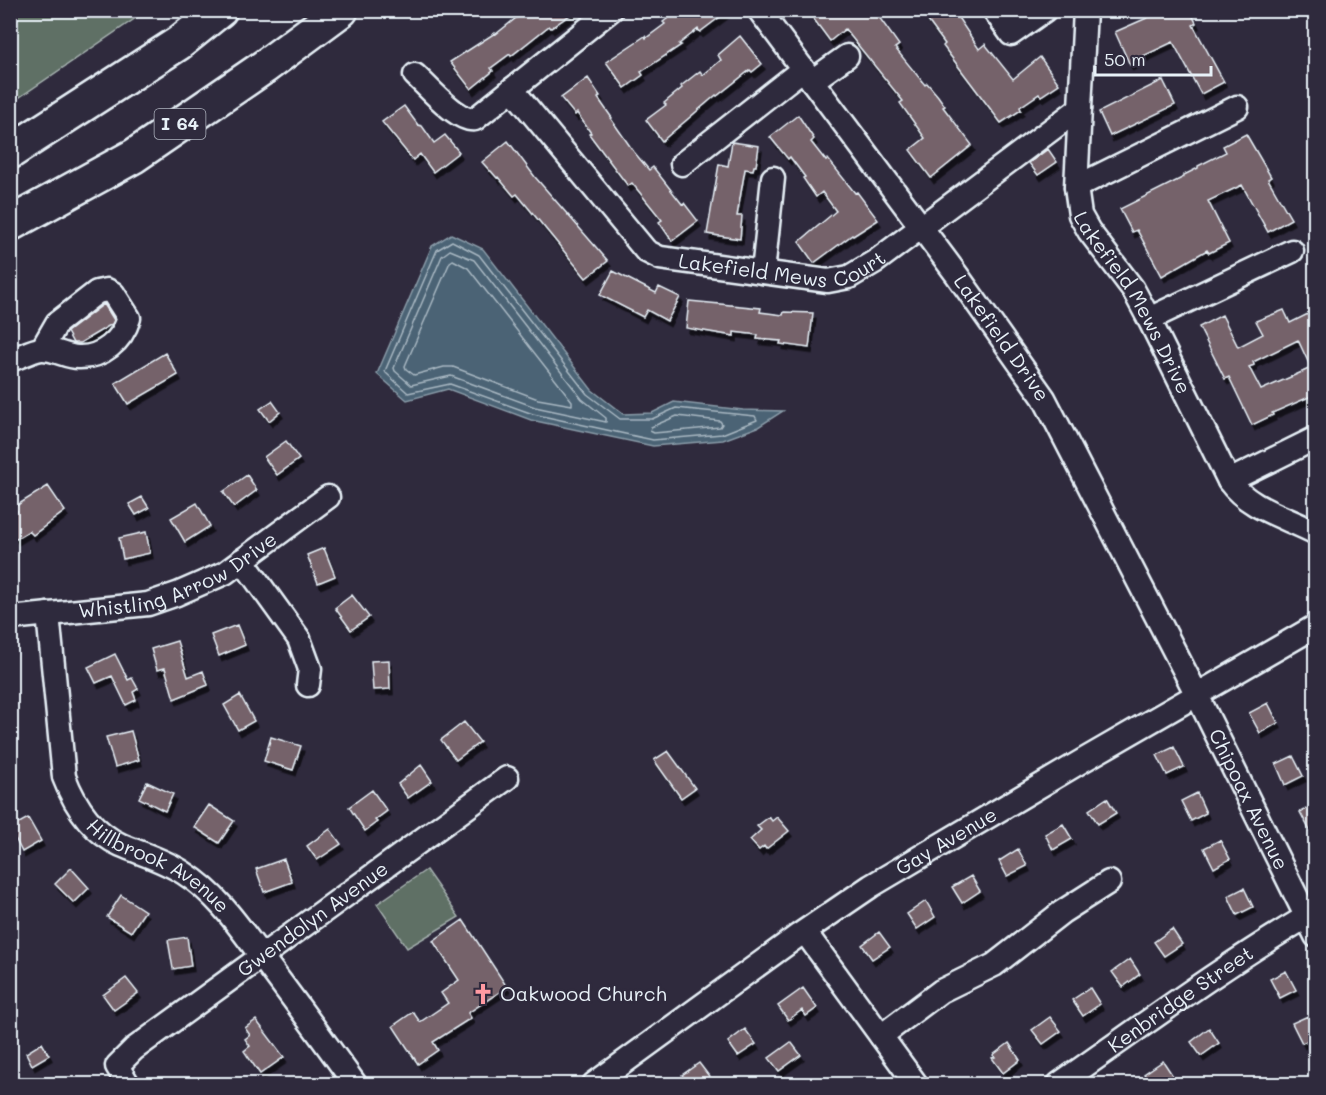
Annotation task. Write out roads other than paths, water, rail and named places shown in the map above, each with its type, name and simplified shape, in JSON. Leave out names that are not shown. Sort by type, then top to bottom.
[{"type":"highway","points":[[10,152],[179,44],[220,10]]},
{"type":"highway","name":"I 64","points":[[10,224],[134,156],[264,67],[341,10]]},
{"type":"street","name":"Lakefield Drive","points":[[759,10],[1020,361],[1044,398],[1197,695]]},
{"type":"street","points":[[994,10],[1011,34],[1045,10]]},
{"type":"street","name":"Lakefield Mews Drive","points":[[1085,10],[1076,187],[1080,215],[1089,231],[1133,290],[1229,481],[1244,499],[1316,533]]},
{"type":"street","points":[[415,75],[457,114],[470,120],[475,119],[606,12]]},
{"type":"street","points":[[682,164],[807,75],[847,56]]},
{"type":"street","name":"Lakefield Mews Court","points":[[512,89],[646,251],[660,258],[828,281],[849,277],[876,261],[1080,108]]},
{"type":"street","points":[[1076,187],[1237,107]]},
{"type":"street","points":[[763,272],[773,178]]},
{"type":"street","points":[[1149,319],[1292,251]]},
{"type":"street","points":[[10,360],[42,349]]},
{"type":"street","points":[[1229,481],[1316,438]]},
{"type":"street","name":"Whistling Arrow Drive","points":[[10,618],[148,604],[177,594],[225,573],[328,497]]},
{"type":"street","points":[[242,560],[299,639],[310,669],[308,685]]},
{"type":"street","name":"Hillbrook Avenue","points":[[48,614],[64,777],[71,794],[86,818],[99,831],[119,844],[164,862],[204,887],[234,919],[355,1084]]},
{"type":"street","name":"Gay Avenue","points":[[594,1084],[805,932],[912,861],[1316,626]]},
{"type":"street","name":"Chipoax Avenue","points":[[1197,695],[1311,927]]},
{"type":"street","name":"Gwendolyn Avenue","points":[[128,1084],[118,1068],[118,1063],[178,1015],[507,778]]},
{"type":"street","points":[[881,1036],[940,991],[994,965],[1062,912],[1109,882]]},
{"type":"street","name":"Kenbridge Street","points":[[1059,1084],[1255,947],[1311,927]]},
{"type":"street","points":[[805,932],[916,1084]]},
{"type":"water","points":[[451,234],[483,249],[592,390],[623,414],[652,413],[674,402],[743,410],[783,411],[758,427],[723,440],[653,446],[531,420],[448,389],[407,400],[377,374],[432,246]]},
{"type":"place","name":"Oakwood Church","points":[[483,994]]}]
